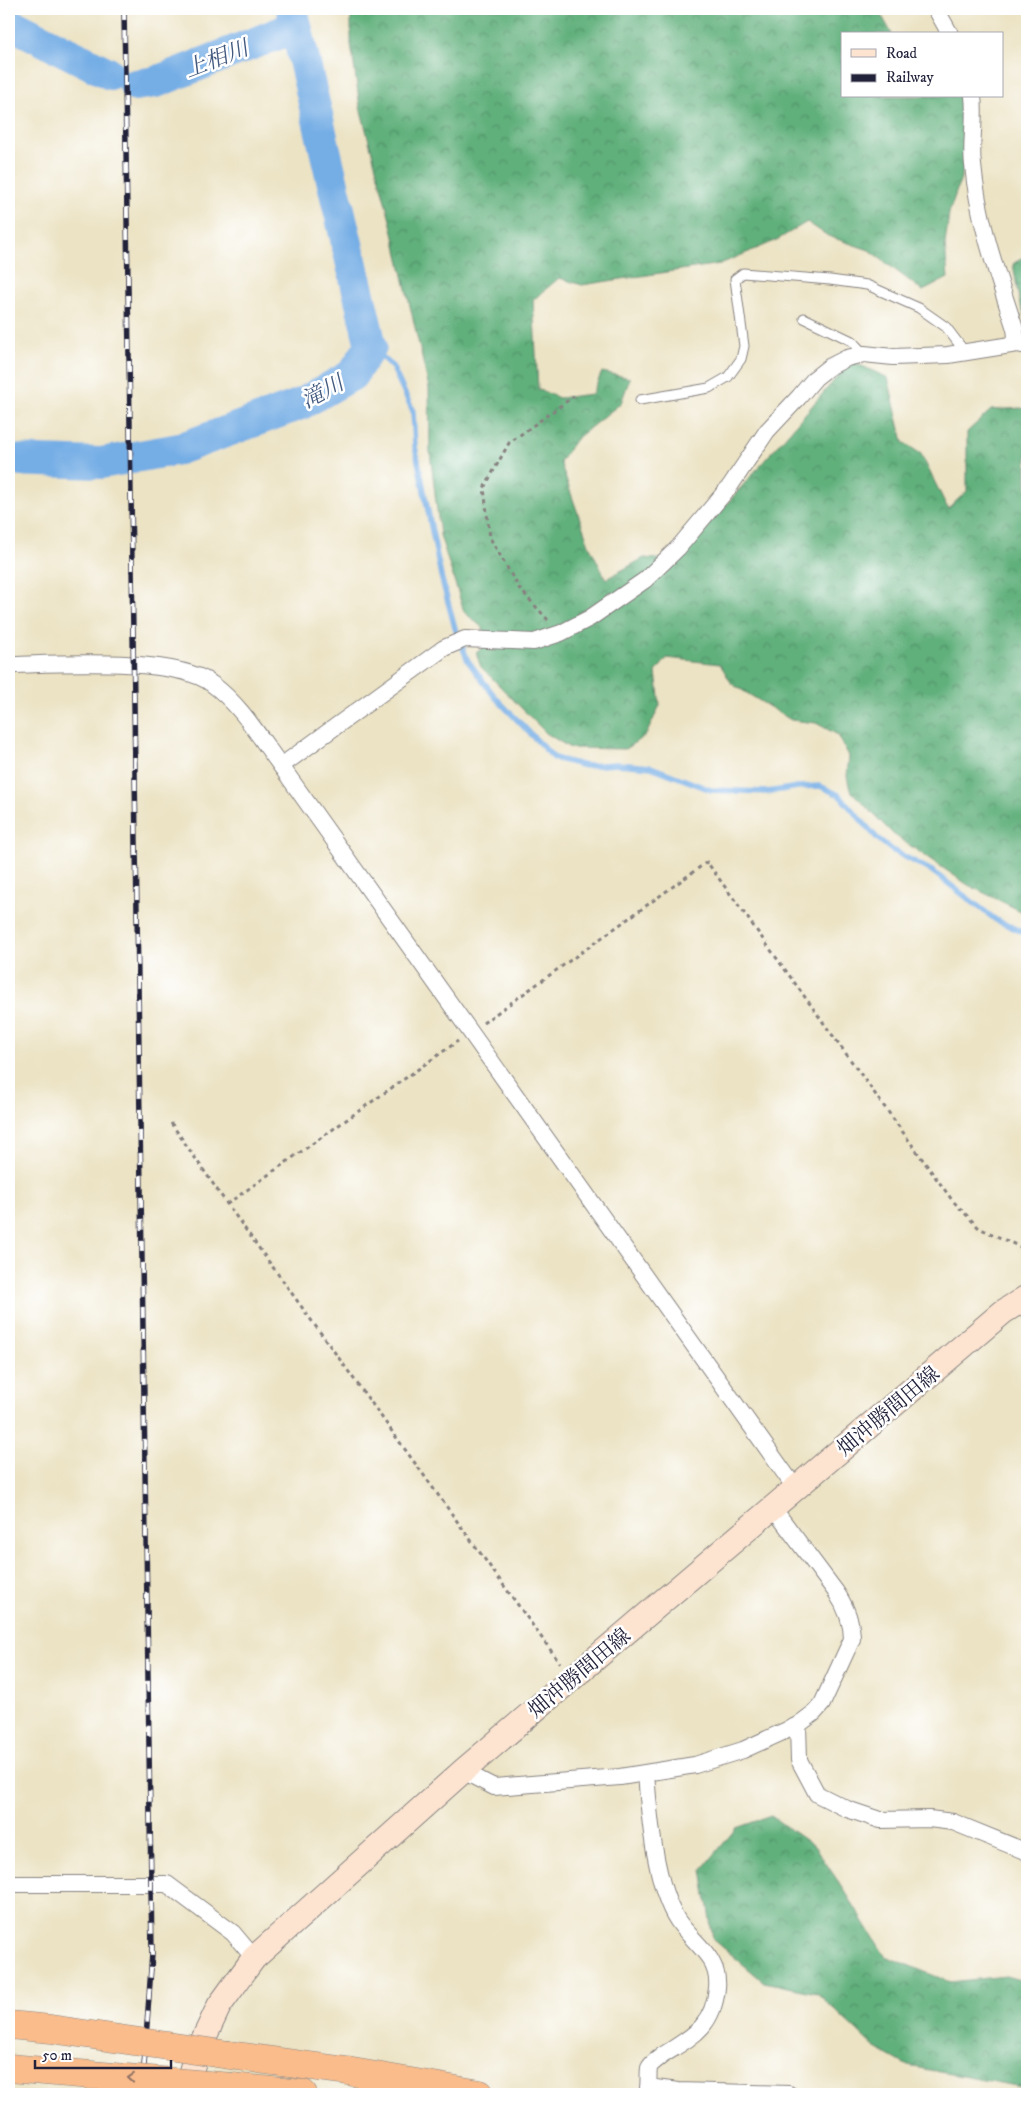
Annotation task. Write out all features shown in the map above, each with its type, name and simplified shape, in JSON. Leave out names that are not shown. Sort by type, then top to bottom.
[{"type":"highway","points":[[9,2025],[51,2029],[347,2070],[480,2094]]},
{"type":"highway","points":[[9,2068],[303,2094]]},
{"type":"main road","name":"畑沖勝間田線","points":[[185,2094],[195,2057],[220,2006],[254,1958],[463,1771],[1003,1312],[1027,1297]]},
{"type":"street","points":[[936,9],[949,32]]},
{"type":"street","points":[[281,766],[444,648],[465,639],[534,642],[561,633],[590,618],[645,580],[678,548],[713,507],[730,486],[767,431],[799,398],[814,378],[829,367],[847,358],[864,354],[893,357],[948,355],[1022,345],[1015,329],[977,200],[972,163],[976,116],[973,98]]},
{"type":"street","points":[[9,665],[119,664],[187,671],[210,682],[231,699],[281,766],[796,1489]]},
{"type":"street","points":[[463,1771],[494,1787],[620,1777],[646,1773],[695,1765],[743,1750],[798,1725],[814,1714],[822,1704],[852,1640],[852,1628],[841,1599],[773,1508]]},
{"type":"street","points":[[798,1725],[798,1760],[817,1794],[847,1809],[880,1820],[929,1819],[953,1822],[1027,1852]]},
{"type":"street","points":[[646,1773],[649,1814],[663,1890],[677,1919],[709,1955],[716,1970],[717,1988],[708,2020],[699,2032],[656,2060],[650,2068],[648,2087],[678,2091],[788,2094]]},
{"type":"street","points":[[9,1884],[167,1884],[232,1933],[254,1958]]},
{"type":"lane","points":[[640,400],[709,388],[728,377],[741,359],[744,346],[735,279],[743,273],[867,285],[919,308],[946,327],[965,352]]},
{"type":"lane","points":[[804,318],[852,341],[864,354]]},
{"type":"path","points":[[561,633],[519,588],[490,538],[484,488],[509,443],[574,396]]},
{"type":"path","points":[[227,1204],[707,862],[952,1200],[979,1228],[1027,1250]]},
{"type":"path","points":[[171,1123],[227,1204],[562,1666],[574,1678]]},
{"type":"green space","points":[[351,9],[878,9],[891,32],[841,32],[841,98],[964,98],[970,119],[964,169],[949,213],[945,245],[948,278],[923,291],[869,250],[828,236],[807,222],[775,241],[720,264],[582,285],[559,278],[533,300],[538,389],[559,398],[592,394],[602,372],[630,378],[621,403],[576,439],[560,462],[589,545],[606,579],[644,558],[677,561],[851,361],[888,378],[903,442],[921,454],[948,509],[967,491],[967,432],[991,410],[1021,408],[1027,410],[1027,914],[968,885],[893,834],[850,790],[847,776],[849,756],[838,735],[816,723],[791,720],[732,684],[720,664],[667,658],[656,672],[660,705],[646,735],[625,749],[570,748],[546,733],[481,667],[476,653],[485,646],[483,628],[464,612],[440,535],[430,452],[429,388],[391,224],[360,107],[351,44]]},
{"type":"green space","points":[[1027,254],[1027,318],[1020,305],[1013,264]]},
{"type":"green space","points":[[771,1816],[815,1847],[885,1956],[950,1982],[1006,1976],[1027,1982],[1027,2088],[908,2066],[874,2047],[817,1993],[764,1982],[713,1939],[702,1870],[736,1828]]},
{"type":"waterway","name":"滝川","points":[[9,460],[101,463],[179,449],[301,404],[352,375],[371,346],[292,9]]},
{"type":"waterway","name":"上相川","points":[[9,23],[110,74]]},
{"type":"waterway","name":"上相川","points":[[135,85],[156,82],[295,27]]},
{"type":"waterway","points":[[371,346],[392,366],[413,411],[415,446],[441,576],[455,628],[468,661],[495,697],[554,758],[585,766],[617,764],[651,767],[711,790],[767,792],[820,786],[839,795],[877,838],[892,850],[932,871],[996,920],[1027,934]]},
{"type":"railway","points":[[124,9],[152,1954],[142,2094]]}]
